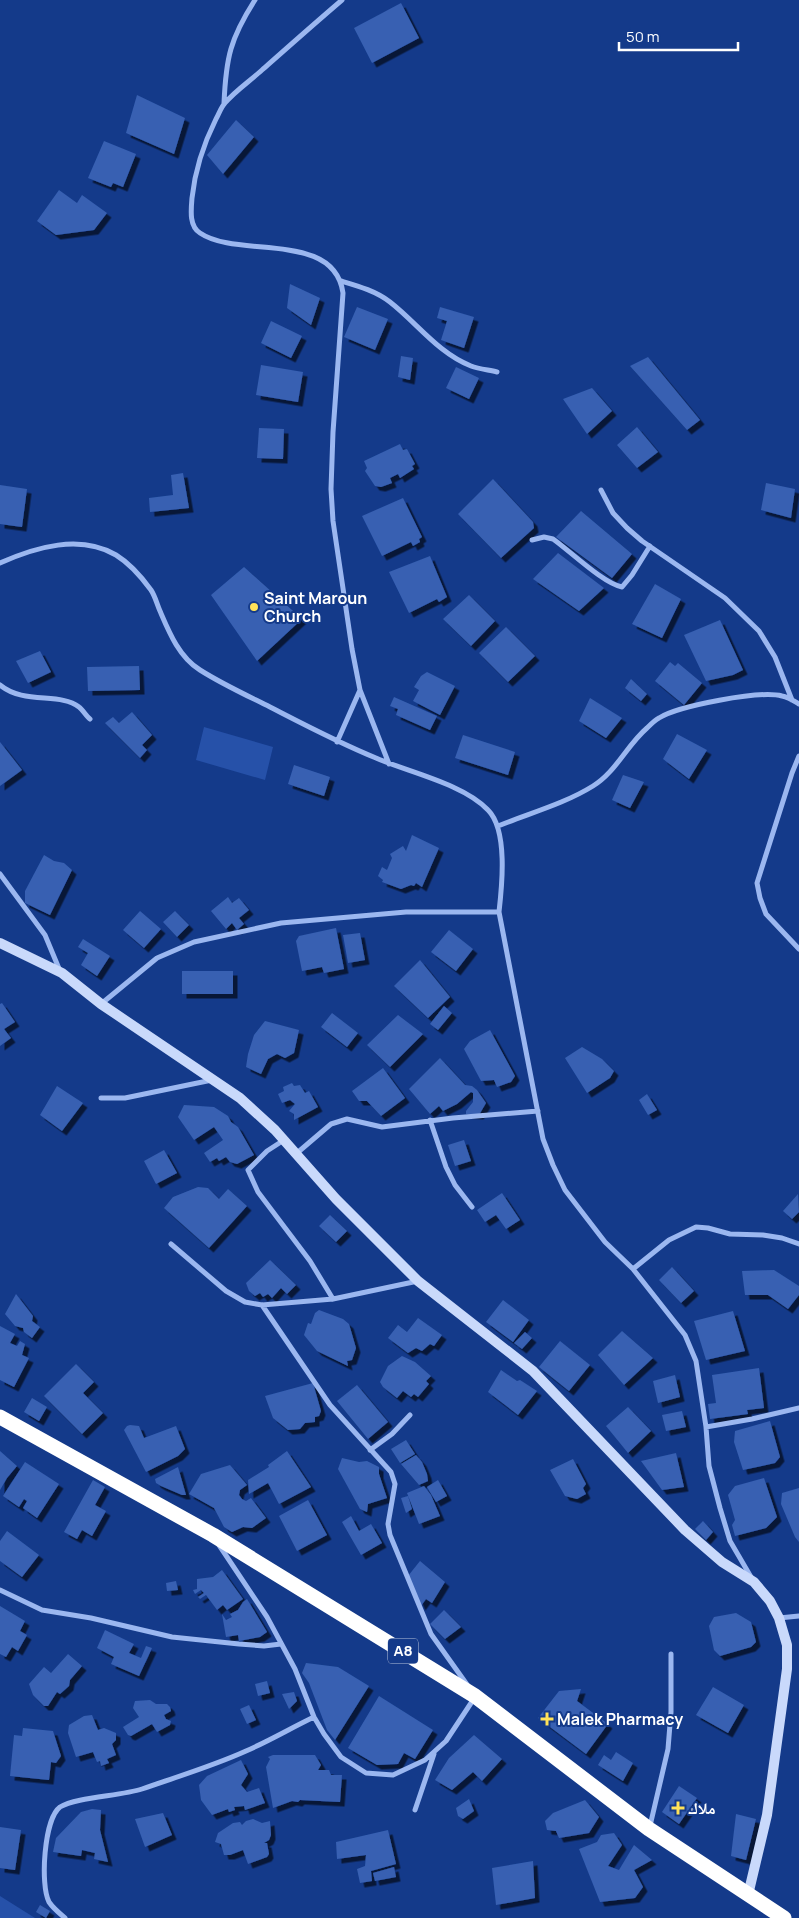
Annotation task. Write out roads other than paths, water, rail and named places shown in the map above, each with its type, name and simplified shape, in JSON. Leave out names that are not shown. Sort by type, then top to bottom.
[{"type":"highway","name":"A8","points":[[0,1417],[213,1536],[475,1696],[650,1829],[784,1918]]},
{"type":"street","points":[[224,104],[226,66],[229,51],[255,0]]},
{"type":"street","points":[[342,0],[224,104],[206,139],[194,183],[192,222],[198,232],[213,241],[284,248],[315,257],[327,265],[341,281],[386,299],[424,334],[460,361],[497,372]]},
{"type":"street","points":[[341,281],[343,293],[331,489],[340,575],[360,690],[389,764]]},
{"type":"street","points":[[602,490],[613,513],[627,528],[725,598],[759,631],[775,657],[792,700]]},
{"type":"street","points":[[532,540],[553,539],[599,574],[622,587],[650,546]]},
{"type":"street","points":[[0,563],[19,554],[48,546],[72,544],[100,549],[117,556],[152,591],[180,652],[197,668],[220,682],[338,742],[389,764],[422,774],[474,797],[490,811],[498,826],[503,876],[499,912],[543,1139],[565,1190],[605,1242],[633,1269],[685,1335],[696,1361],[706,1427],[709,1466],[730,1541],[754,1582],[770,1601],[779,1618],[787,1645],[788,1669],[767,1815],[748,1895]]},
{"type":"street","points":[[0,685],[9,692],[29,697],[61,700],[72,704],[79,707],[90,719]]},
{"type":"street","points":[[338,742],[360,690]]},
{"type":"street","points":[[498,826],[563,802],[594,786],[610,772],[632,743],[659,718],[672,712],[751,695],[781,695],[799,704]]},
{"type":"street","points":[[799,756],[757,883],[766,914],[799,949]]},
{"type":"street","points":[[0,874],[45,935],[62,973]]},
{"type":"street","points":[[101,1004],[157,958],[194,942],[237,934],[281,922],[406,912],[499,912]]},
{"type":"street","points":[[0,944],[62,973],[101,1004],[240,1098],[284,1140],[336,1199],[418,1281],[533,1371],[685,1530],[722,1562],[754,1582]]},
{"type":"street","points":[[101,1098],[125,1098],[213,1080]]},
{"type":"street","points":[[297,1154],[331,1124],[347,1119],[382,1127],[430,1120],[538,1111]]},
{"type":"street","points":[[430,1120],[451,1176],[472,1207]]},
{"type":"street","points":[[284,1140],[267,1151],[248,1170],[258,1192],[310,1261],[333,1298]]},
{"type":"street","points":[[633,1269],[670,1240],[696,1228],[708,1228],[730,1234],[763,1234],[799,1244]]},
{"type":"street","points":[[171,1244],[226,1291],[245,1302],[262,1305],[333,1298],[418,1281]]},
{"type":"street","points":[[213,1536],[267,1617],[295,1670],[314,1717],[341,1757],[366,1773],[394,1775],[425,1760],[446,1741],[475,1696],[431,1634],[390,1535],[388,1524],[395,1484],[391,1472],[330,1405],[262,1305]]},
{"type":"street","points":[[706,1427],[799,1408]]},
{"type":"street","points":[[370,1450],[392,1434],[410,1415]]},
{"type":"street","points":[[0,1590],[42,1610],[91,1618],[172,1637],[264,1646],[281,1644]]},
{"type":"street","points":[[779,1618],[799,1616]]},
{"type":"street","points":[[650,1829],[668,1749],[671,1712],[671,1654]]},
{"type":"street","points":[[65,1918],[49,1902],[45,1889],[46,1852],[50,1821],[54,1813],[61,1807],[73,1802],[140,1790],[245,1751],[314,1717]]},
{"type":"street","points":[[415,1810],[434,1753]]},
{"type":"place","name":"Saint Maroun Church","points":[[254,607]]},
{"type":"place","name":"Malek Pharmacy","points":[[547,1719]]},
{"type":"place","name":"ملاك","points":[[678,1808]]}]
